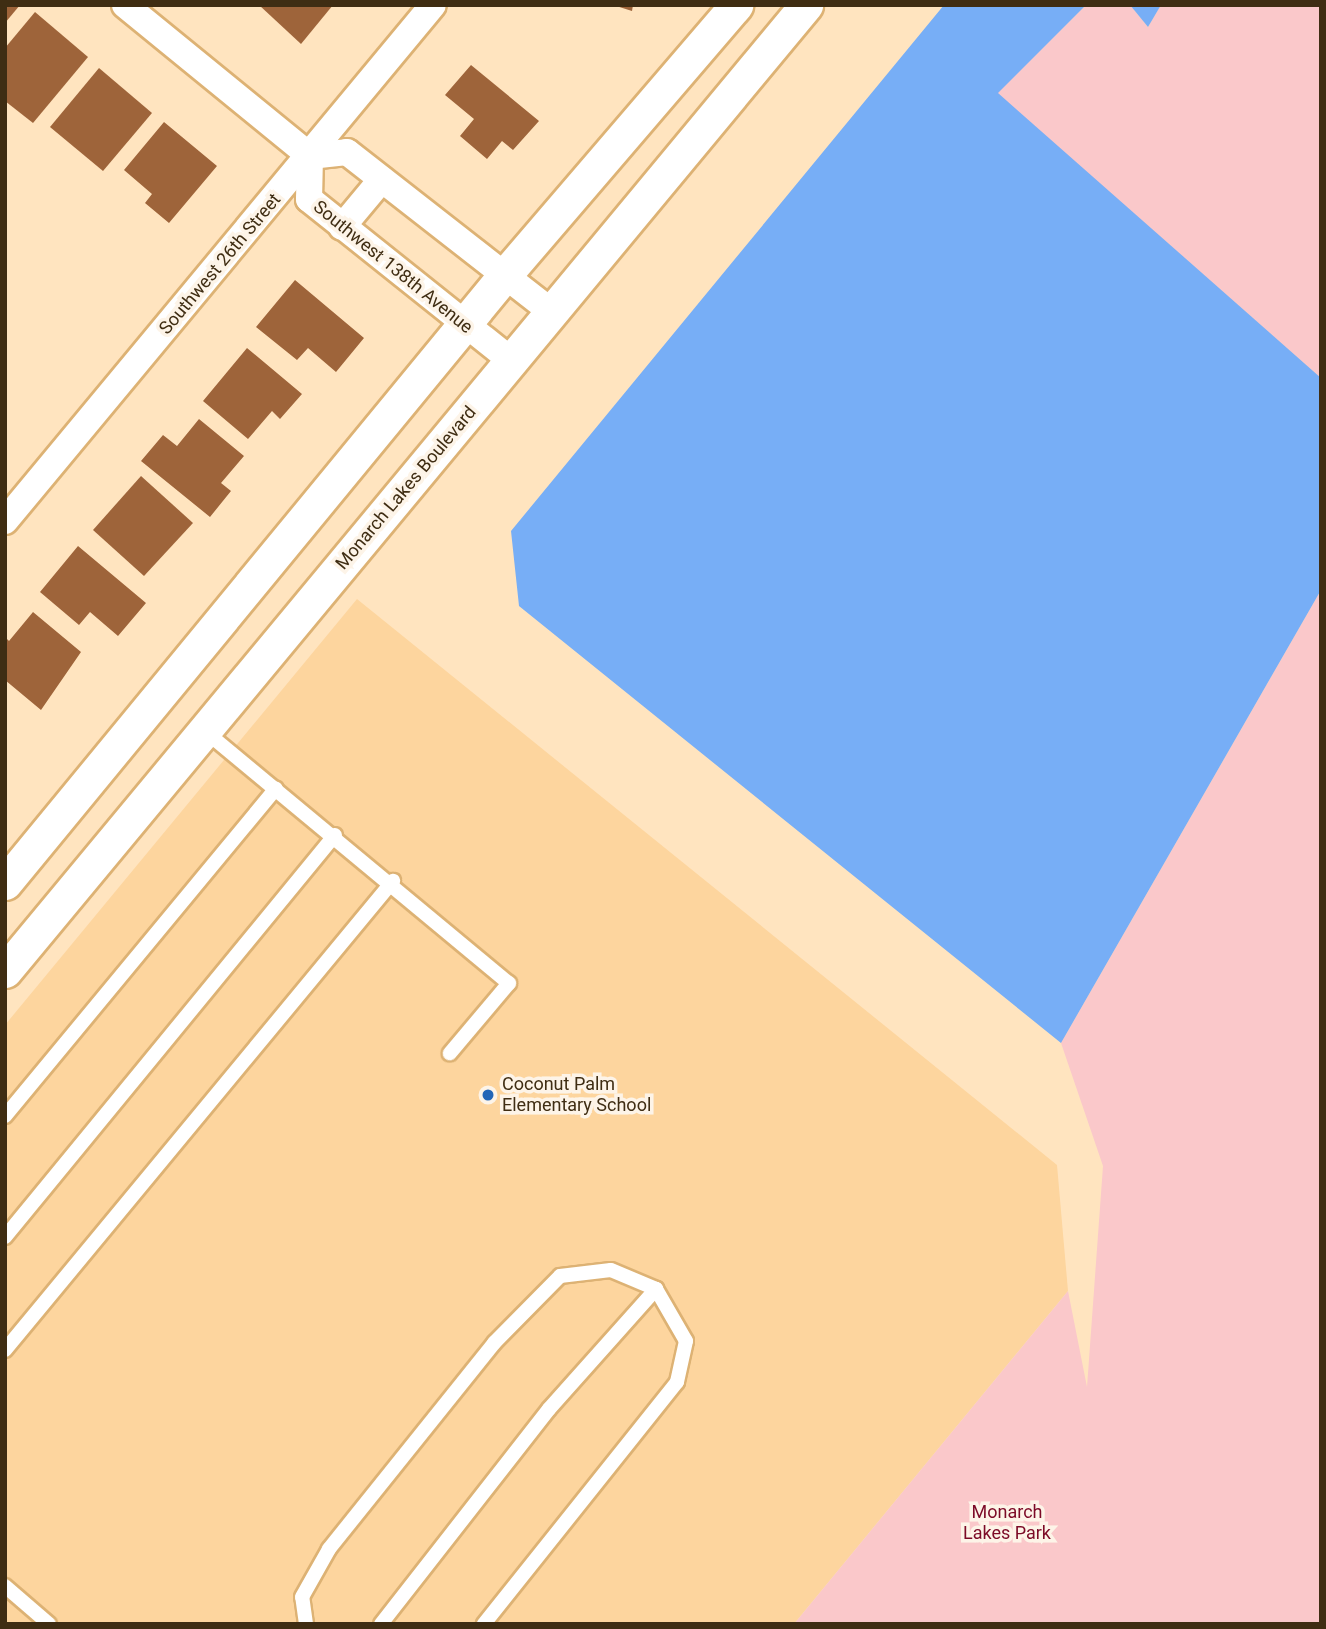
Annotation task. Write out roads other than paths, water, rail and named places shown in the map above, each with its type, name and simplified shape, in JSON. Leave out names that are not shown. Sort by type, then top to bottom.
[{"type":"street","points":[[125,5],[310,156],[347,152],[552,312]]},
{"type":"street","name":"Southwest 26th Street","points":[[5,521],[433,5]]},
{"type":"street","points":[[5,883],[504,276],[736,5]]},
{"type":"street","points":[[760,61],[782,5]]},
{"type":"street","name":"Monarch Lakes Boulevard","points":[[5,971],[806,5]]},
{"type":"street","name":"Southwest 138th Avenue","points":[[310,156],[309,199],[512,361]]},
{"type":"street","points":[[342,227],[382,179]]},
{"type":"lane","points":[[205,731],[393,881],[509,983],[450,1053]]},
{"type":"lane","points":[[5,1116],[276,788]]},
{"type":"lane","points":[[5,1237],[335,835]]},
{"type":"lane","points":[[5,1350],[393,881]]},
{"type":"lane","points":[[306,1624],[302,1597],[328,1549],[494,1343],[560,1276],[611,1270],[656,1289],[686,1341],[677,1382],[484,1624]]},
{"type":"lane","points":[[382,1624],[549,1409],[656,1289]]},
{"type":"lane","points":[[5,1586],[49,1624]]},
{"type":"water","points":[[944,5],[1086,5],[998,93],[1321,378],[1321,590],[1061,1043],[519,606],[511,531]]},
{"type":"water","points":[[1130,5],[1161,5],[1148,27]]},
{"type":"place","name":"Coconut Palm Elementary School","points":[[488,1095]]},
{"type":"park label","name":"Monarch Lakes Park","points":[[1007,1523]]}]
